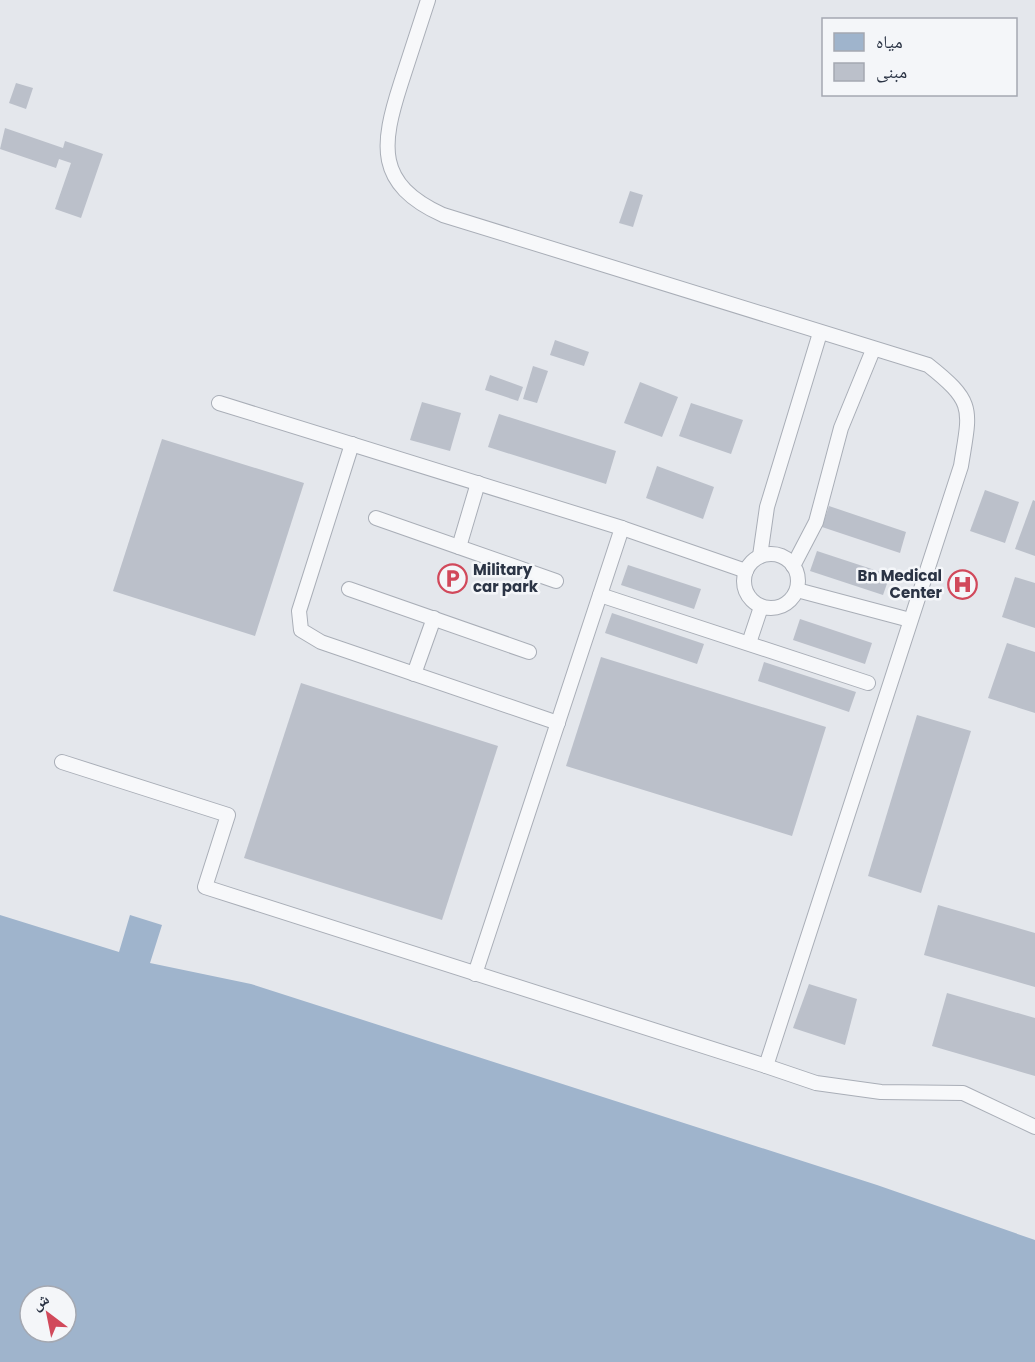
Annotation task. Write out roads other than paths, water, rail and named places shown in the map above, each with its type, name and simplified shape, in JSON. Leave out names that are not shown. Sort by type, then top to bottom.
[{"type":"lane","points":[[428,0],[387,130],[388,161],[396,179],[406,193],[424,206],[443,215],[873,350],[928,365],[956,388],[969,415],[961,466],[766,1066]]},
{"type":"lane","points":[[760,556],[767,507],[820,333]]},
{"type":"lane","points":[[793,566],[816,522],[841,428],[873,350]]},
{"type":"lane","points":[[219,403],[621,528],[746,571]]},
{"type":"lane","points":[[352,444],[299,610],[301,630],[321,642],[558,723]]},
{"type":"lane","points":[[459,547],[478,483]]},
{"type":"lane","points":[[376,518],[556,581]]},
{"type":"lane","points":[[476,974],[621,528]]},
{"type":"lane","points":[[778,555],[793,566],[798,577],[797,590],[782,606],[761,607],[746,592],[746,571],[760,556],[778,555]]},
{"type":"lane","points":[[349,588],[529,651]]},
{"type":"lane","points":[[797,590],[910,620]]},
{"type":"lane","points":[[600,595],[868,683]]},
{"type":"lane","points":[[749,643],[761,607]]},
{"type":"lane","points":[[414,674],[434,618]]},
{"type":"lane","points":[[62,762],[228,815],[205,887],[816,1083],[881,1092],[963,1093],[1035,1127]]},
{"type":"water","points":[[0,915],[119,952],[130,915],[162,925],[150,963],[251,984],[877,1185],[1035,1240],[1035,1362],[0,1362]]},
{"type":"place","name":"Military car park","points":[[452,578]]},
{"type":"place","name":"Bn Medical Center","points":[[963,584]]}]
